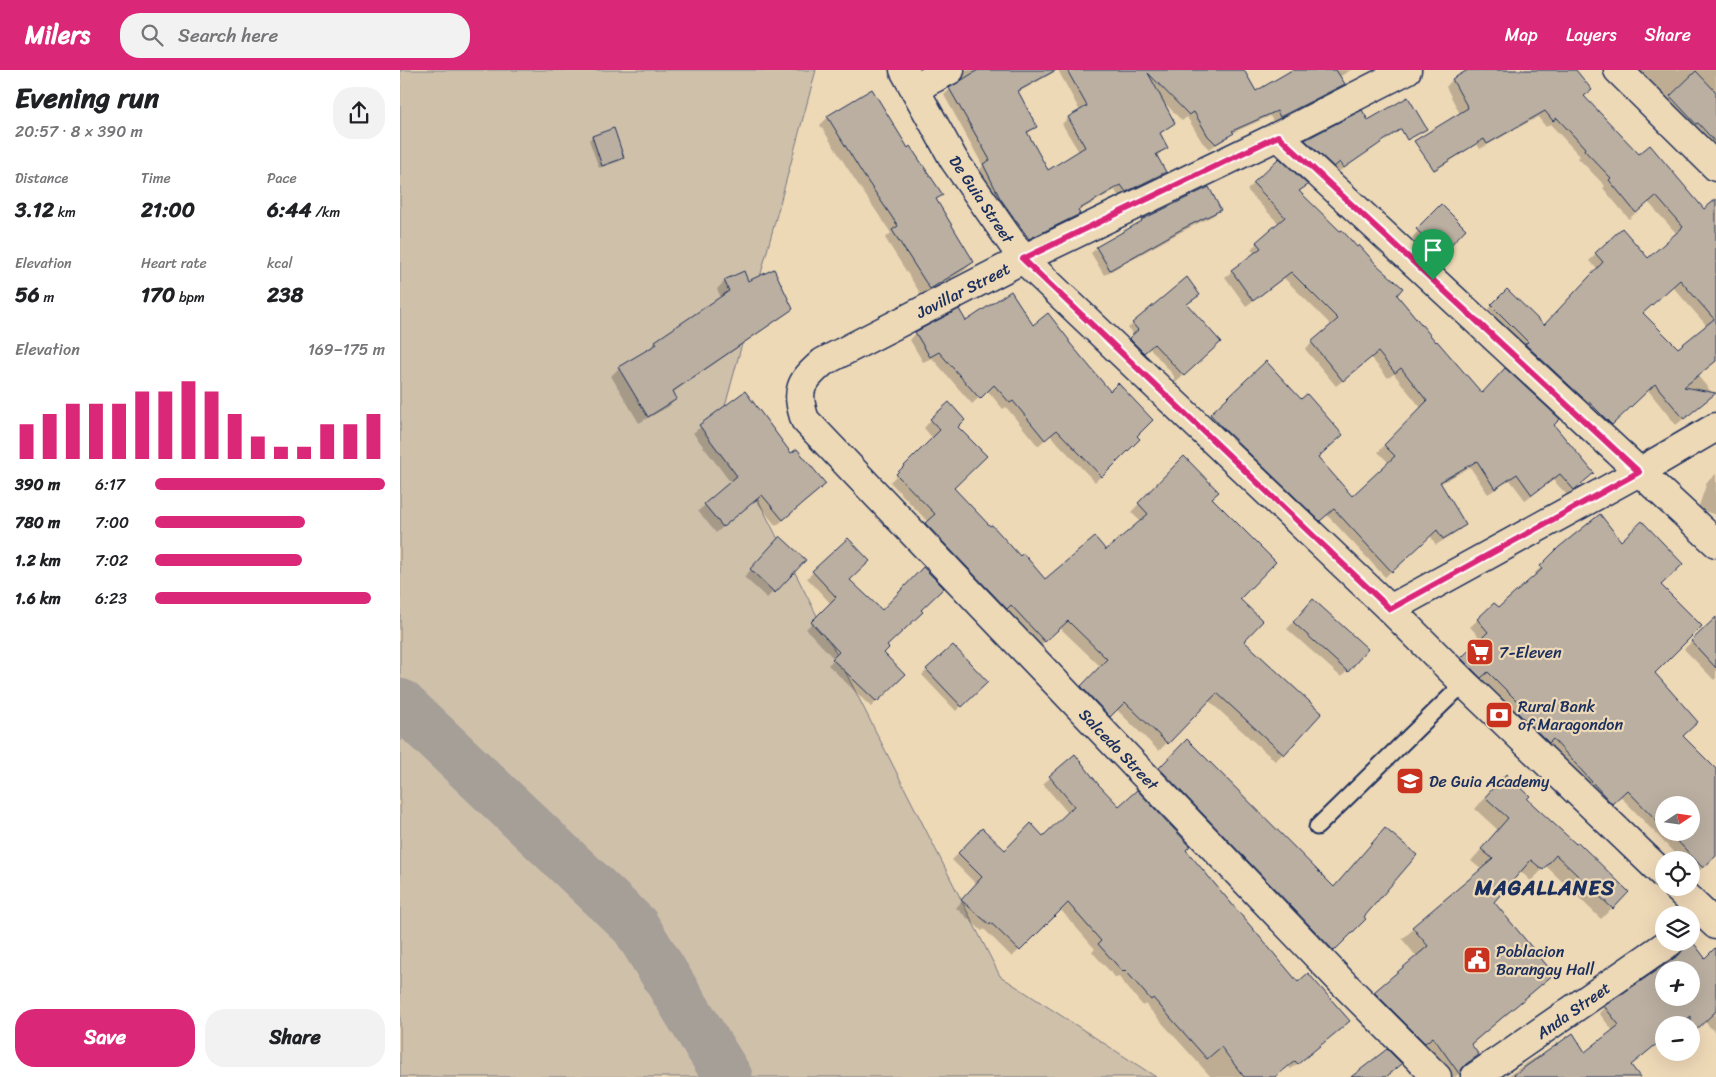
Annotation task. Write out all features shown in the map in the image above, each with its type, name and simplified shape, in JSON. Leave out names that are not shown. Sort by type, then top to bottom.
[{"type":"street","points":[[909,79],[950,70]]},
{"type":"street","name":"Jovillar Street","points":[[805,420],[800,404],[800,390],[808,375],[823,362],[1023,259],[1278,136],[1407,70]]},
{"type":"street","points":[[1618,70],[1716,167]]},
{"type":"street","name":"De Guia Street","points":[[909,79],[954,160],[1023,259],[1390,609],[1464,683],[1655,866]]},
{"type":"street","points":[[1278,136],[1716,543]]},
{"type":"street","name":"Salcedo Street","points":[[805,420],[1340,981],[1436,1077]]},
{"type":"street","points":[[1390,609],[1639,472],[1716,427]]},
{"type":"street","points":[[1685,896],[1708,920]]},
{"type":"street","name":"Anda Street","points":[[1475,1077],[1657,951]]},
{"type":"lane","points":[[1317,827],[1464,683]]},
{"type":"shaded area","points":[[400,70],[816,70],[720,425],[1000,976],[1156,1077],[400,1077]]},
{"type":"building","points":[[978,70],[1056,70],[1018,91],[1037,127],[1027,132],[1048,170],[1085,147],[1068,117],[1087,106],[1067,70],[1244,70],[1256,91],[1292,70],[1336,70],[1345,84],[1280,117],[1277,111],[1232,131],[1234,133],[1216,144],[1208,136],[1194,112],[1189,115],[1148,73],[1175,123],[1160,133],[1168,148],[1156,154],[1166,172],[1126,192],[1121,185],[1078,210],[1080,214],[1029,239],[1000,198],[983,164],[990,160],[949,88]]},
{"type":"building","points":[[1468,70],[1576,70],[1592,90],[1584,96],[1639,154],[1650,145],[1704,209],[1716,199],[1716,361],[1684,387],[1716,393],[1684,419],[1655,384],[1612,425],[1525,344],[1528,342],[1491,305],[1507,289],[1544,325],[1603,262],[1595,253],[1622,228],[1648,258],[1683,227],[1656,196],[1636,213],[1609,180],[1611,178],[1584,150],[1585,148],[1557,118],[1553,121],[1545,111],[1487,144],[1484,139],[1434,170],[1414,141],[1468,108],[1452,79]],"holes":[[[1680,280],[1714,319],[1678,348],[1643,313]]]},
{"type":"building","points":[[1696,71],[1716,92],[1716,143],[1670,96]]},
{"type":"building","points":[[872,89],[908,148],[910,146],[943,195],[936,199],[974,262],[930,289],[892,230],[898,226],[862,173],[827,116]]},
{"type":"building","points":[[1408,97],[1427,129],[1407,140],[1401,129],[1344,168],[1340,162],[1334,167],[1305,140],[1362,110],[1368,120]]},
{"type":"building","points":[[614,128],[624,158],[602,166],[592,136]]},
{"type":"building","points":[[1279,158],[1308,185],[1299,191],[1403,288],[1397,295],[1482,393],[1505,368],[1560,419],[1554,425],[1594,473],[1574,490],[1560,474],[1532,495],[1517,474],[1495,489],[1477,461],[1440,482],[1466,525],[1443,539],[1437,530],[1392,572],[1334,509],[1320,521],[1225,430],[1210,414],[1266,361],[1301,399],[1307,394],[1343,435],[1318,457],[1352,496],[1395,456],[1384,445],[1427,401],[1401,368],[1395,373],[1378,352],[1343,381],[1311,342],[1338,319],[1291,272],[1253,301],[1231,270],[1261,248],[1256,242],[1285,217],[1253,183]]},
{"type":"building","points":[[1209,187],[1221,210],[1182,229],[1110,270],[1096,247],[1141,220]]},
{"type":"building","points":[[1441,204],[1466,229],[1442,254],[1416,229]]},
{"type":"building","points":[[774,269],[793,309],[673,391],[677,399],[648,417],[618,367],[657,344],[655,341],[729,291],[724,280],[744,271],[748,281]]},
{"type":"building","points":[[1187,277],[1200,295],[1187,304],[1221,342],[1184,376],[1154,344],[1144,353],[1129,338],[1138,330],[1132,323]]},
{"type":"building","points":[[1011,291],[1033,325],[1048,313],[1069,342],[1110,391],[1118,383],[1153,420],[1137,436],[1140,439],[1102,477],[1057,430],[1045,440],[1013,401],[1010,403],[994,385],[980,399],[939,352],[930,357],[915,332],[959,309],[966,321]]},
{"type":"building","points":[[745,391],[791,453],[797,449],[826,484],[783,520],[762,495],[723,527],[704,504],[737,476],[699,425]]},
{"type":"building","points":[[949,402],[965,420],[958,427],[987,456],[954,488],[1020,556],[1023,553],[1045,579],[1095,537],[1106,550],[1148,514],[1138,503],[1184,456],[1219,492],[1212,498],[1276,562],[1240,599],[1263,621],[1244,641],[1322,713],[1284,755],[1217,693],[1168,744],[1125,702],[1110,717],[1081,686],[1107,659],[1068,621],[1045,642],[1011,605],[1007,609],[925,523],[935,514],[896,474],[940,430],[930,419]]},
{"type":"building","points":[[1600,514],[1621,541],[1642,521],[1683,564],[1661,585],[1702,626],[1655,673],[1698,722],[1683,736],[1716,769],[1716,856],[1703,868],[1700,865],[1700,851],[1687,851],[1678,841],[1700,841],[1700,796],[1655,796],[1655,819],[1627,790],[1612,804],[1553,739],[1549,743],[1518,713],[1523,707],[1488,672],[1481,678],[1461,658],[1488,632],[1477,619],[1494,603],[1499,607],[1542,569],[1540,566],[1559,547]]},
{"type":"building","points":[[780,536],[806,560],[775,593],[750,569]]},
{"type":"building","points":[[848,538],[870,561],[850,580],[882,610],[923,567],[944,588],[921,610],[923,612],[887,646],[889,648],[884,653],[905,675],[877,702],[832,659],[839,652],[811,622],[836,597],[812,571]]},
{"type":"building","points":[[1313,599],[1368,649],[1348,672],[1293,622]]},
{"type":"building","points":[[1716,617],[1716,668],[1691,641]]},
{"type":"building","points":[[953,645],[988,682],[962,707],[926,669]]},
{"type":"building","points":[[1187,739],[1334,887],[1385,828],[1417,855],[1364,917],[1366,919],[1334,951],[1159,768]]},
{"type":"building","points":[[1075,754],[1098,784],[1119,806],[1137,790],[1190,846],[1186,850],[1298,982],[1308,973],[1350,1021],[1298,1064],[1295,1061],[1275,1077],[1244,1077],[1221,1047],[1207,1059],[1153,998],[1151,1000],[1125,970],[1123,972],[1098,944],[1101,941],[1068,903],[1020,951],[991,923],[990,925],[961,900],[982,877],[958,853],[982,828],[1005,850],[1031,823],[1043,836],[1074,806],[1049,776]]},
{"type":"building","name":"Poblacion Barangay Hall","points":[[1506,774],[1530,796],[1527,799],[1576,844],[1578,842],[1629,892],[1613,909],[1556,855],[1543,870],[1531,860],[1494,902],[1554,974],[1471,1044],[1479,1055],[1466,1064],[1461,1070],[1460,1075],[1433,1037],[1425,1043],[1374,992],[1428,946],[1412,927],[1493,859],[1481,849],[1508,818],[1485,797]]},
{"type":"building","points":[[1716,947],[1716,1011],[1700,1026],[1700,1016],[1655,1016],[1655,1045],[1631,1065],[1640,1077],[1511,1077],[1573,1033],[1585,1052],[1619,1025],[1604,1006],[1655,971],[1655,1006],[1700,1006],[1700,961],[1670,961],[1682,951],[1700,951],[1705,958]]},
{"type":"building","points":[[1387,1049],[1402,1064],[1386,1077],[1351,1077]]},
{"type":"waterway","points":[[400,703],[635,926],[728,1077]]},
{"type":"place","name":"7-Eleven","points":[[1480,652]]},
{"type":"place","name":"Rural Bank of Maragondon","points":[[1499,715]]},
{"type":"place","name":"De Guia Academy","points":[[1410,781]]},
{"type":"place","name":"Poblacion Barangay Hall","points":[[1477,960]]},
{"type":"district","name":"MAGALLANES","points":[[1545,888]]},
{"type":"route","points":[[1278,136],[1433,280],[1639,472],[1390,609],[1023,259],[1278,136]]}]
